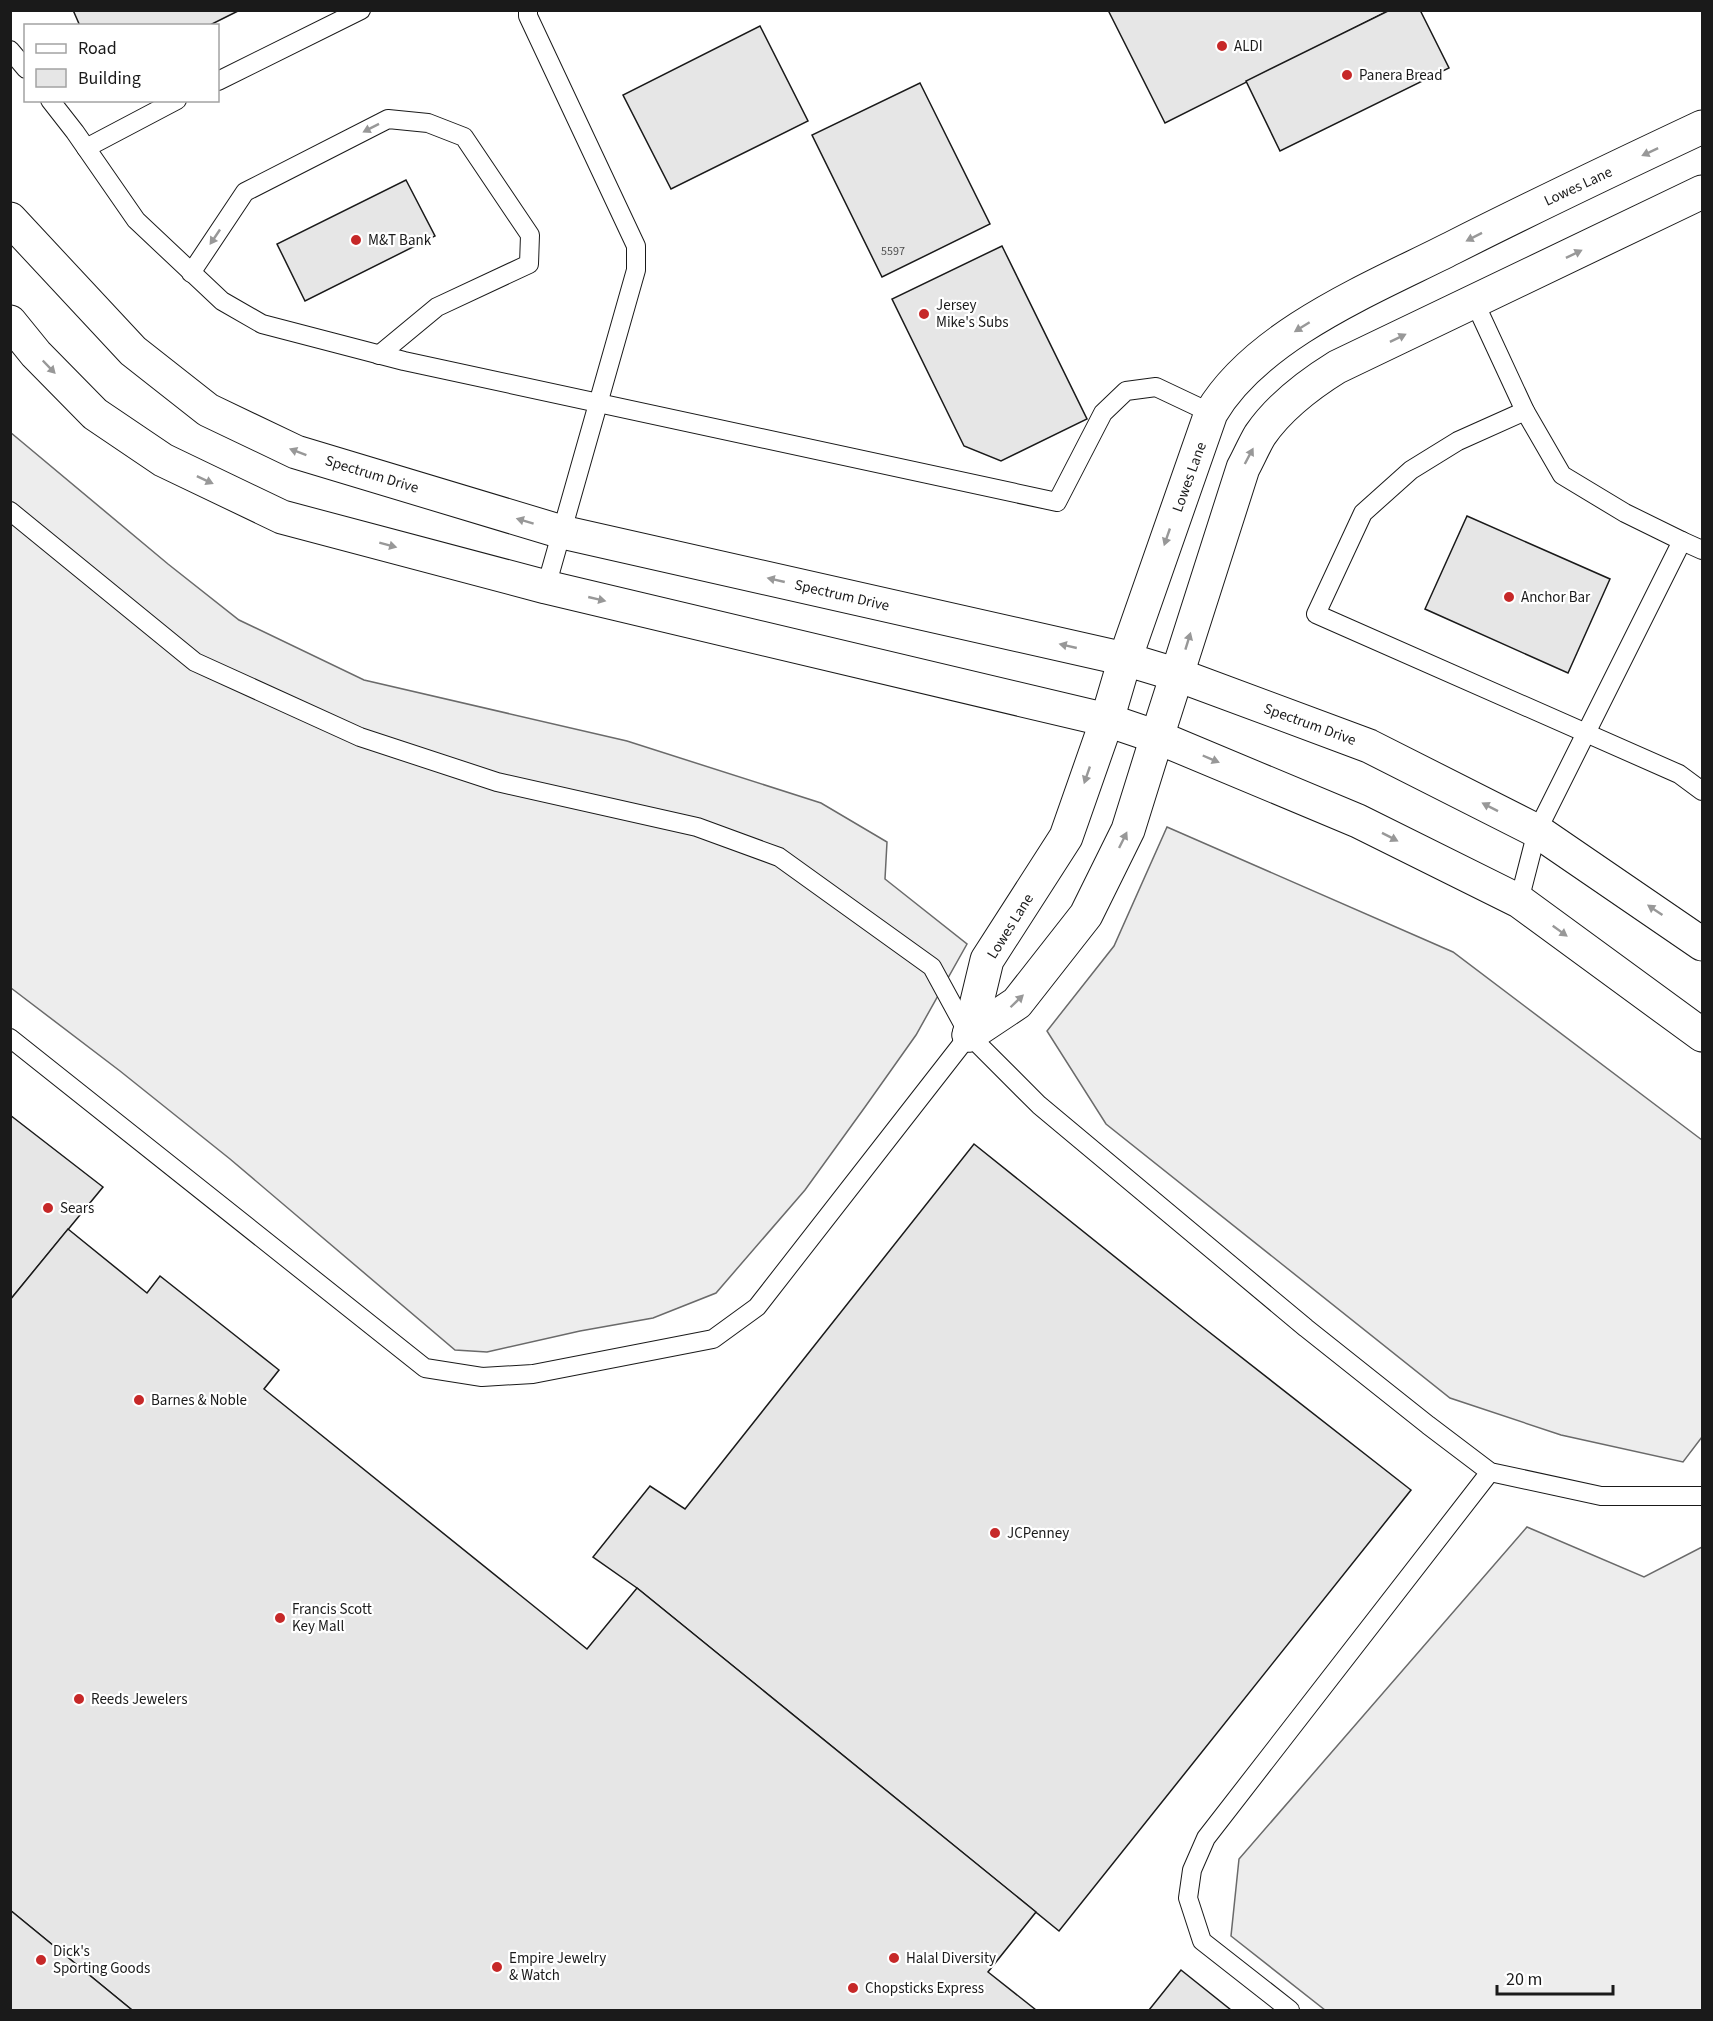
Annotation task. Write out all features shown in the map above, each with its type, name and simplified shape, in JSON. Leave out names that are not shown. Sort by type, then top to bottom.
[{"type":"main road","name":"Lowes Lane","points":[[969,1035],[987,960],[1066,837],[1211,413],[1222,394],[1236,378],[1288,335],[1330,309],[1538,205],[1702,127]]},
{"type":"main road","points":[[969,1035],[1017,1003],[1086,915],[1128,830],[1243,468],[1261,435],[1281,410],[1308,385],[1337,367],[1702,192]]},
{"type":"main road","name":"Spectrum Drive","points":[[10,219],[133,351],[208,410],[296,452],[562,532],[1125,659],[1178,675],[1370,746],[1538,831],[1702,944]]},
{"type":"main road","points":[[10,322],[36,354],[95,414],[163,460],[282,517],[546,587],[1107,720],[1157,737],[1358,821],[1519,902],[1702,1035]]},
{"type":"lane","points":[[219,80],[360,10]]},
{"type":"lane","points":[[528,10],[528,16],[636,246],[636,270],[546,587]]},
{"type":"lane","points":[[10,50],[24,67]]},
{"type":"lane","points":[[52,102],[136,220],[222,301],[262,324],[379,354],[598,404],[1057,502],[1102,413],[1126,391],[1156,387],[1211,413]]},
{"type":"lane","points":[[86,148],[173,102]]},
{"type":"lane","points":[[190,273],[245,192],[388,119],[428,123],[464,137],[530,235],[529,264],[436,307],[379,354]]},
{"type":"lane","points":[[1474,301],[1525,411],[1562,475],[1625,513],[1702,550]]},
{"type":"lane","points":[[1525,411],[1458,441],[1411,470],[1363,513],[1316,614],[1679,774],[1702,791]]},
{"type":"lane","points":[[10,511],[195,662],[360,737],[497,782],[696,827],[778,857],[842,900],[932,967],[969,1035],[1039,1104],[1245,1277],[1428,1425],[1490,1472],[1601,1497],[1702,1496]]},
{"type":"lane","points":[[1519,902],[1538,831],[1682,541]]},
{"type":"lane","points":[[10,1038],[425,1368],[482,1377],[534,1374],[713,1339],[757,1307],[969,1035]]},
{"type":"lane","points":[[1290,2010],[1202,1941],[1188,1898],[1192,1870],[1206,1839],[1490,1472]]},
{"type":"shaded area","points":[[10,432],[239,620],[364,680],[627,741],[821,803],[887,842],[885,879],[967,944],[916,1035],[865,1107],[805,1190],[716,1293],[653,1318],[580,1331],[487,1352],[455,1350],[230,1159],[11,988]]},
{"type":"shaded area","points":[[1167,827],[1453,952],[1702,1140],[1702,1437],[1683,1462],[1561,1435],[1450,1398],[1106,1124],[1047,1031],[1114,946]]},
{"type":"shaded area","points":[[1527,1527],[1644,1577],[1702,1547],[1702,2010],[1325,2010],[1231,1936],[1239,1859]]},
{"type":"building","points":[[73,10],[240,10],[212,24],[79,24]]},
{"type":"building","name":"ALDI","points":[[1108,10],[1390,10],[1165,123]]},
{"type":"building","name":"Panera Bread","points":[[1390,10],[1420,10],[1449,68],[1280,151],[1246,81]]},
{"type":"building","points":[[760,26],[808,121],[671,189],[623,95]]},
{"type":"building","points":[[920,83],[990,224],[882,277],[812,135]]},
{"type":"building","name":"M&T Bank","points":[[406,180],[435,236],[305,301],[277,244]]},
{"type":"building","points":[[1002,246],[1087,419],[1001,461],[964,446],[892,299]]},
{"type":"building","points":[[1467,516],[1610,579],[1568,673],[1425,609]]},
{"type":"building","name":"Sears","points":[[10,1115],[103,1187],[10,1300]]},
{"type":"building","name":"JCPenney","points":[[974,1144],[1411,1490],[1059,1931],[637,1588],[593,1557],[650,1486],[685,1509]]},
{"type":"building","name":"Francis Scott Key Mall","points":[[68,1229],[147,1293],[160,1276],[279,1370],[264,1389],[587,1649],[637,1588],[1036,1912],[988,1972],[1036,2010],[132,2010],[10,1910],[10,1300]]},
{"type":"building","name":"Dick's Sporting Goods","points":[[10,1910],[132,2010],[10,2010]]},
{"type":"building","points":[[1181,1970],[1231,2010],[1149,2010]]},
{"type":"place","name":"ALDI","points":[[1222,46]]},
{"type":"place","name":"Panera Bread","points":[[1347,75]]},
{"type":"place","name":"M&T Bank","points":[[356,240]]},
{"type":"place","name":"Jersey Mike's Subs","points":[[924,314]]},
{"type":"place","name":"Anchor Bar","points":[[1509,597]]},
{"type":"place","name":"Sears","points":[[48,1208]]},
{"type":"place","name":"Barnes & Noble","points":[[139,1400]]},
{"type":"place","name":"JCPenney","points":[[995,1533]]},
{"type":"place","name":"Francis Scott Key Mall","points":[[280,1618]]},
{"type":"place","name":"Reeds Jewelers","points":[[79,1699]]},
{"type":"place","name":"Halal Diversity","points":[[894,1958]]},
{"type":"place","name":"Dick's Sporting Goods","points":[[41,1960]]},
{"type":"place","name":"Empire Jewelry & Watch","points":[[497,1967]]},
{"type":"place","name":"Chopsticks Express","points":[[853,1988]]}]
